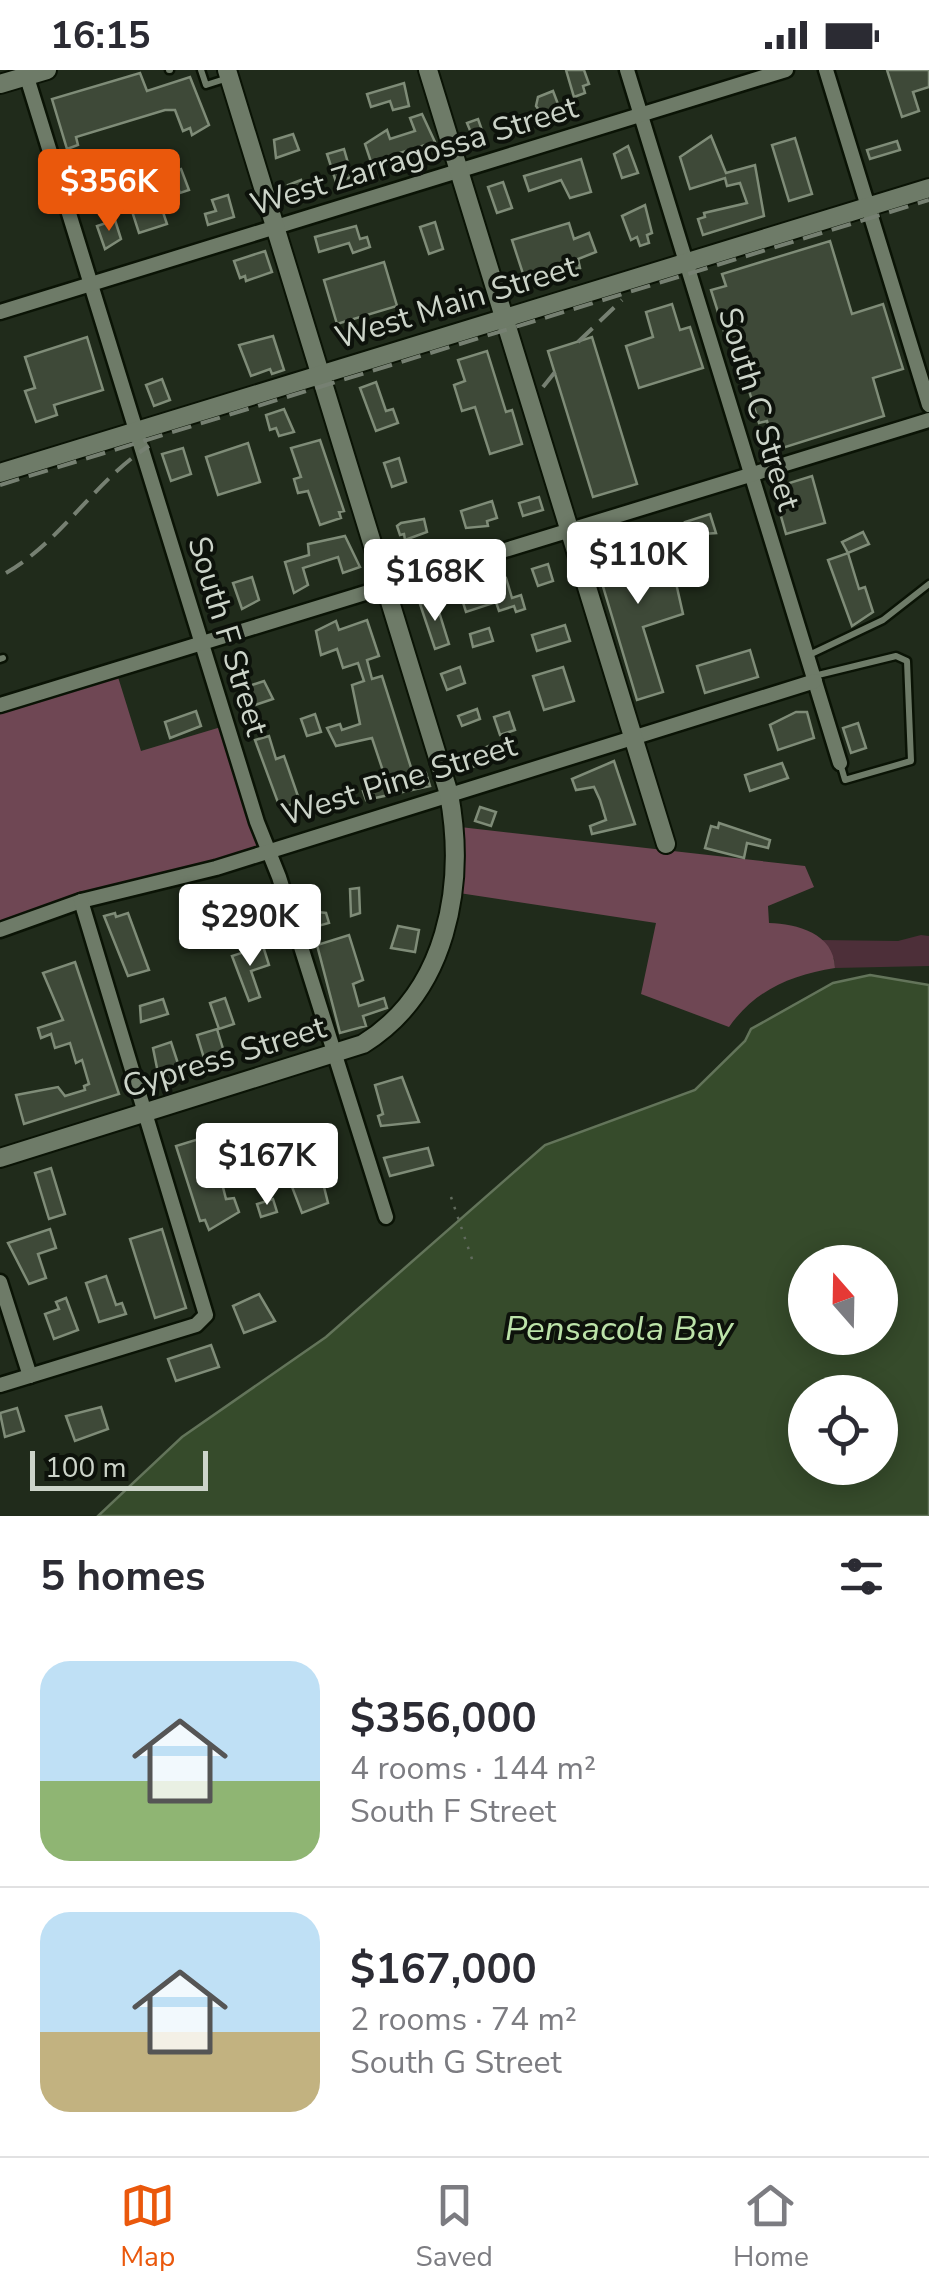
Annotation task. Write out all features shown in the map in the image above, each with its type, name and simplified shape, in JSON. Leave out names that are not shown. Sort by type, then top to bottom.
[{"type":"street","points":[[0,84],[26,73],[47,70]]},
{"type":"street","points":[[428,70],[666,844]]},
{"type":"street","name":"South C Street","points":[[627,70],[840,763]]},
{"type":"street","name":"West Zarragossa Street","points":[[0,312],[786,70]]},
{"type":"street","points":[[826,70],[929,405]]},
{"type":"street","name":"South F Street","points":[[26,73],[267,850],[386,1217]]},
{"type":"street","name":"Cypress Street","points":[[0,1158],[363,1044],[397,1019],[432,965],[450,910],[455,874],[449,794],[228,74]]},
{"type":"street","name":"West Main Street","points":[[0,473],[929,188]]},
{"type":"street","points":[[0,704],[929,420]]},
{"type":"street","name":"West Pine Street","points":[[0,930],[81,901],[216,868],[814,679]]},
{"type":"street","points":[[0,1385],[196,1325],[206,1315],[148,1112],[81,901]]},
{"type":"street","points":[[0,1282],[30,1376]]},
{"type":"lane","points":[[201,70],[206,85],[228,74]]},
{"type":"lane","points":[[807,656],[883,620],[929,584]]},
{"type":"lane","points":[[814,679],[896,656],[907,661],[911,761],[845,780],[840,763]]},
{"type":"path","points":[[451,1196],[474,1265]]},
{"type":"shaded area","points":[[118,677],[141,751],[221,727],[259,845],[213,861],[74,896],[0,923],[0,712]]},
{"type":"shaded area","points":[[460,827],[805,866],[814,887],[768,906],[769,923],[802,928],[821,939],[833,956],[835,968],[775,986],[750,1003],[729,1027],[641,994],[656,923],[459,893]]},
{"type":"shaded area","points":[[929,936],[929,966],[835,968],[834,959],[821,940],[898,941]]},
{"type":"water","name":"Pensacola Bay","points":[[870,975],[929,985],[929,1516],[98,1516],[182,1437],[326,1337],[545,1145],[695,1090],[745,1041],[751,1029],[833,983]]},
{"type":"building","points":[[566,70],[584,70],[589,84],[583,86],[585,93],[574,97]]},
{"type":"building","points":[[887,70],[929,70],[929,87],[913,92],[919,111],[902,117]]},
{"type":"building","points":[[140,73],[147,91],[190,77],[209,125],[192,135],[190,128],[183,131],[175,110],[165,110],[76,137],[78,145],[67,149],[52,99]]},
{"type":"building","points":[[404,83],[409,106],[393,110],[390,101],[371,107],[367,94]]},
{"type":"building","points":[[553,91],[561,112],[547,121],[536,106],[538,97]]},
{"type":"building","points":[[422,114],[435,142],[371,162],[365,144],[387,130],[390,139],[415,131],[410,118]]},
{"type":"building","points":[[478,119],[484,136],[474,140],[467,123]]},
{"type":"building","points":[[293,134],[299,150],[276,158],[274,140]]},
{"type":"building","points":[[711,136],[726,173],[755,165],[764,216],[703,235],[698,219],[705,217],[704,213],[747,203],[740,183],[727,186],[725,178],[690,189],[680,157]]},
{"type":"building","points":[[795,138],[812,194],[789,201],[772,145]]},
{"type":"building","points":[[897,141],[900,150],[870,159],[867,150]]},
{"type":"building","points":[[628,146],[638,173],[622,178],[614,154]]},
{"type":"building","points":[[344,149],[352,177],[336,182],[327,154]]},
{"type":"building","points":[[581,159],[591,192],[570,198],[561,180],[529,191],[524,176]]},
{"type":"building","points":[[141,168],[153,205],[160,203],[167,224],[139,233],[130,205],[138,203],[132,170]]},
{"type":"building","points":[[181,169],[189,190],[180,193],[176,182],[168,185],[165,174]]},
{"type":"building","points":[[301,180],[302,184],[312,181],[317,194],[293,202],[288,185]]},
{"type":"building","points":[[99,181],[106,202],[89,207],[82,187]]},
{"type":"building","points":[[503,182],[512,208],[497,213],[488,187]]},
{"type":"building","points":[[228,195],[234,217],[208,225],[205,214],[216,211],[212,200]]},
{"type":"building","points":[[645,205],[652,233],[647,235],[649,243],[640,246],[637,237],[631,240],[622,216]]},
{"type":"building","points":[[115,220],[121,239],[105,249],[97,226]]},
{"type":"building","points":[[435,222],[443,249],[429,254],[420,227]]},
{"type":"building","points":[[569,223],[574,239],[589,233],[596,252],[578,259],[580,268],[526,283],[512,240]]},
{"type":"building","points":[[356,226],[360,239],[367,237],[370,247],[353,253],[349,243],[319,252],[315,237]]},
{"type":"building","points":[[830,241],[852,314],[883,304],[903,369],[873,378],[884,416],[776,450],[767,421],[759,423],[734,342],[728,344],[711,290],[726,286],[722,274]]},
{"type":"building","points":[[265,251],[272,272],[246,281],[245,276],[240,278],[234,261]]},
{"type":"building","points":[[384,262],[397,306],[337,324],[324,280]]},
{"type":"building","points":[[672,304],[680,330],[690,327],[703,368],[639,388],[626,346],[653,337],[646,312]]},
{"type":"building","points":[[273,336],[284,370],[272,374],[270,369],[251,376],[239,345]]},
{"type":"building","points":[[87,337],[103,390],[54,405],[57,415],[36,422],[25,391],[35,388],[25,357]]},
{"type":"building","points":[[592,337],[637,484],[593,497],[548,351]]},
{"type":"building","points":[[487,351],[506,412],[512,410],[522,444],[490,454],[475,407],[462,411],[454,385],[465,381],[458,360]]},
{"type":"building","points":[[162,379],[170,400],[154,406],[146,385]]},
{"type":"building","points":[[376,382],[386,411],[393,409],[398,423],[376,431],[360,388]]},
{"type":"building","points":[[284,409],[294,432],[279,436],[276,428],[270,430],[266,415]]},
{"type":"building","points":[[320,440],[344,511],[339,512],[341,518],[320,525],[308,491],[298,493],[294,479],[301,477],[291,448]]},
{"type":"building","points":[[248,443],[260,482],[218,495],[206,457]]},
{"type":"building","points":[[183,448],[191,474],[171,481],[162,454]]},
{"type":"building","points":[[399,458],[406,482],[392,487],[384,463]]},
{"type":"building","points":[[812,476],[825,523],[786,534],[773,488]]},
{"type":"building","points":[[539,497],[543,510],[523,516],[519,503]]},
{"type":"building","points":[[492,501],[497,518],[487,521],[488,526],[466,528],[461,511]]},
{"type":"building","points":[[710,514],[716,533],[689,535],[685,522]]},
{"type":"building","points":[[424,519],[427,532],[405,540],[404,534],[400,535],[397,526],[401,523]]},
{"type":"building","points":[[863,532],[869,544],[848,553],[842,542]]},
{"type":"building","points":[[345,536],[360,567],[343,573],[338,557],[303,568],[308,585],[294,593],[285,562],[309,555],[308,544]]},
{"type":"building","points":[[631,541],[637,562],[669,552],[683,614],[643,627],[663,692],[637,700],[593,553]]},
{"type":"building","points":[[848,553],[859,589],[865,587],[873,612],[852,626],[828,560]]},
{"type":"building","points":[[548,564],[553,581],[538,586],[532,569]]},
{"type":"building","points":[[252,577],[259,600],[242,609],[233,583]]},
{"type":"building","points":[[506,578],[512,598],[521,595],[525,609],[516,612],[514,606],[499,611],[496,602],[466,612],[460,593]]},
{"type":"building","points":[[435,599],[449,644],[435,649],[420,604]]},
{"type":"building","points":[[367,620],[379,656],[367,660],[372,679],[382,676],[414,777],[426,773],[430,786],[366,800],[363,791],[387,783],[372,738],[336,746],[327,728],[340,724],[342,730],[360,724],[352,685],[364,681],[358,663],[343,668],[337,649],[321,655],[316,631],[336,621],[339,630]]},
{"type":"building","points":[[565,625],[570,641],[537,651],[532,635]]},
{"type":"building","points":[[489,628],[493,641],[473,647],[470,634]]},
{"type":"building","points":[[750,650],[758,677],[705,693],[697,666]]},
{"type":"building","points":[[460,667],[465,683],[447,690],[441,674]]},
{"type":"building","points":[[563,667],[574,701],[544,710],[533,676]]},
{"type":"building","points":[[264,681],[273,699],[249,707],[243,688]]},
{"type":"building","points":[[477,709],[480,719],[462,726],[458,716]]},
{"type":"building","points":[[196,711],[201,726],[170,738],[165,722]]},
{"type":"building","points":[[509,712],[515,730],[500,735],[494,717]]},
{"type":"building","points":[[796,712],[807,712],[814,738],[778,750],[770,725]]},
{"type":"building","points":[[315,714],[321,732],[307,736],[301,719]]},
{"type":"building","points":[[858,723],[866,748],[851,753],[843,728]]},
{"type":"building","points":[[269,736],[276,759],[284,756],[300,802],[280,808],[255,740]]},
{"type":"building","points":[[489,746],[494,760],[463,770],[459,759]]},
{"type":"building","points":[[614,761],[635,824],[592,834],[590,826],[606,820],[600,800],[594,787],[576,790],[572,779]]},
{"type":"building","points":[[782,763],[788,778],[750,791],[745,775]]},
{"type":"building","points":[[480,807],[496,812],[491,826],[475,821]]},
{"type":"building","points":[[719,823],[770,840],[768,848],[747,843],[744,858],[705,848],[711,826],[718,828]]},
{"type":"building","points":[[240,888],[246,926],[231,928],[224,891]]},
{"type":"building","points":[[359,888],[360,913],[351,916],[350,889]]},
{"type":"building","points":[[318,912],[326,913],[329,923],[307,929],[304,921]]},
{"type":"building","points":[[115,913],[116,917],[128,913],[149,970],[128,976],[104,916]]},
{"type":"building","points":[[398,926],[419,930],[415,952],[391,948]]},
{"type":"building","points":[[349,935],[363,980],[353,984],[359,1006],[384,998],[387,1008],[363,1016],[366,1026],[340,1033],[317,945]]},
{"type":"building","points":[[263,946],[269,965],[251,971],[260,997],[249,1001],[232,956]]},
{"type":"building","points":[[75,962],[119,1094],[24,1124],[16,1095],[58,1087],[65,1096],[85,1090],[84,1086],[89,1084],[82,1060],[76,1063],[70,1043],[55,1048],[51,1034],[41,1038],[38,1028],[63,1020],[43,973]]},
{"type":"building","points":[[225,998],[234,1024],[219,1029],[210,1003]]},
{"type":"building","points":[[163,999],[168,1014],[141,1022],[140,1006]]},
{"type":"building","points":[[217,1029],[227,1062],[207,1068],[197,1035]]},
{"type":"building","points":[[171,1042],[182,1076],[160,1083],[153,1048]]},
{"type":"building","points":[[402,1077],[419,1122],[381,1126],[378,1116],[383,1114],[375,1085]]},
{"type":"building","points":[[215,1134],[221,1153],[215,1156],[226,1199],[234,1198],[239,1212],[209,1230],[205,1220],[200,1221],[176,1146]]},
{"type":"building","points":[[428,1148],[433,1165],[390,1176],[384,1158]]},
{"type":"building","points":[[258,1155],[263,1169],[249,1173],[245,1159]]},
{"type":"building","points":[[319,1167],[328,1203],[302,1213],[289,1179]]},
{"type":"building","points":[[51,1168],[65,1214],[49,1219],[35,1173]]},
{"type":"building","points":[[273,1199],[277,1212],[261,1217],[257,1204]]},
{"type":"building","points":[[50,1229],[56,1248],[38,1254],[46,1278],[29,1284],[8,1243]]},
{"type":"building","points":[[162,1229],[186,1308],[155,1318],[130,1239]]},
{"type":"building","points":[[106,1276],[116,1305],[122,1303],[126,1314],[99,1322],[86,1283]]},
{"type":"building","points":[[259,1294],[275,1321],[244,1333],[233,1306]]},
{"type":"building","points":[[66,1298],[78,1330],[54,1339],[45,1314],[59,1309],[56,1302]]},
{"type":"building","points":[[211,1345],[219,1367],[176,1381],[168,1359]]},
{"type":"building","points":[[101,1407],[108,1429],[75,1441],[66,1416]]},
{"type":"building","points":[[17,1408],[24,1431],[5,1437],[0,1413]]},
{"type":"railway","points":[[0,485],[929,200]]},
{"type":"railway","points":[[578,342],[622,300]]},
{"type":"railway","points":[[543,387],[555,372]]},
{"type":"railway","points":[[6,573],[45,544],[111,476],[149,446]]}]
